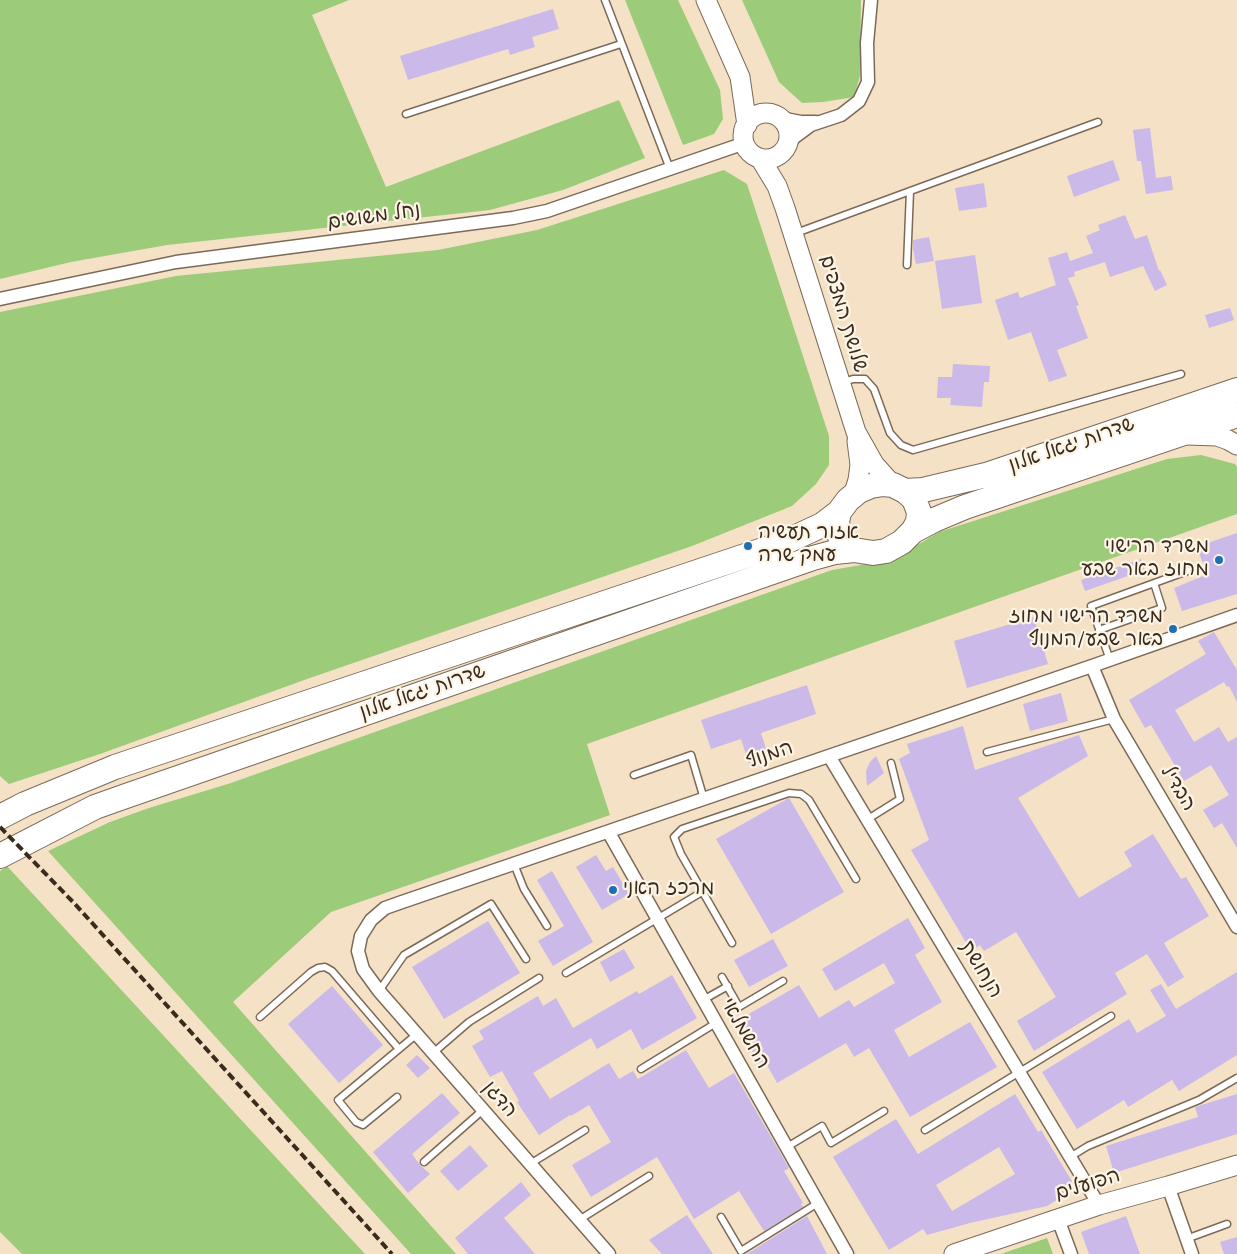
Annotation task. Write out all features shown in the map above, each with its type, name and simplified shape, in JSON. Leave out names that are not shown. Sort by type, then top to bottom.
[{"type":"highway","name":"שדרות יגאל אלון","points":[[899,488],[922,490],[986,475],[1237,390]]},
{"type":"highway","name":"שדרות יגאל אלון","points":[[913,531],[965,507],[1237,415]]},
{"type":"highway","points":[[883,484],[899,488],[914,499],[919,512],[918,522],[913,531],[902,542],[886,551],[873,553],[854,550],[844,545],[838,534],[837,522],[846,504],[871,486],[883,484]]},
{"type":"highway","name":"שדרות יגאל אלון","points":[[0,818],[58,789],[134,761],[781,544],[822,525],[846,504]]},
{"type":"highway","name":"שדרות יגאל אלון","points":[[0,856],[95,808],[126,796],[813,558],[835,552],[854,550]]},
{"type":"street","points":[[706,0],[740,77],[774,116],[788,128],[785,148]]},
{"type":"street","points":[[740,77],[748,149],[760,158],[775,157],[803,130],[818,122],[841,115],[859,101],[868,82],[867,43],[871,0]]},
{"type":"street","points":[[746,134],[756,116],[774,116],[800,122],[818,122]]},
{"type":"street","name":"נחל משושים","points":[[0,298],[176,262],[398,234],[513,218],[547,211],[670,169],[746,134]]},
{"type":"street","name":"שלושת המצפים","points":[[785,148],[781,179],[785,208]]},
{"type":"street","name":"שלושת המצפים","points":[[760,158],[769,171],[785,208],[856,432],[860,465],[858,480],[846,504]]},
{"type":"street","name":"שלושת המצפים","points":[[856,432],[874,464],[899,488]]},
{"type":"street","points":[[1176,436],[1198,434],[1217,436],[1237,445]]},
{"type":"street","name":"המנוף","points":[[363,968],[358,951],[361,936],[371,920],[385,908],[1110,660],[1236,615]]},
{"type":"street","name":"הבדיל","points":[[1092,666],[1114,719],[1237,926]]},
{"type":"street","name":"הנחושת","points":[[830,756],[1099,1204]]},
{"type":"street","name":"החשמלאי","points":[[608,832],[847,1254]]},
{"type":"street","name":"הדגן","points":[[363,968],[379,991],[609,1254]]},
{"type":"street","name":"הפועלים","points":[[954,1254],[1099,1204],[1237,1165]]},
{"type":"street","points":[[1168,1186],[1192,1254]]},
{"type":"street","points":[[1058,1219],[1070,1254]]},
{"type":"lane","points":[[605,0],[670,169]]},
{"type":"lane","points":[[406,114],[621,44]]},
{"type":"lane","points":[[793,234],[1098,122]]},
{"type":"lane","points":[[907,265],[910,191]]},
{"type":"lane","points":[[840,383],[853,379],[864,380],[874,389],[890,433],[901,446],[913,450],[1181,374]]},
{"type":"lane","points":[[1110,660],[1091,606],[1193,569]]},
{"type":"lane","points":[[1099,630],[1162,608],[1154,583]]},
{"type":"lane","points":[[987,752],[1114,719]]},
{"type":"lane","points":[[634,775],[690,755],[704,799]]},
{"type":"lane","points":[[868,819],[900,799],[891,763]]},
{"type":"lane","points":[[732,943],[681,854],[674,837],[682,829],[789,793],[801,794],[809,800],[856,880]]},
{"type":"lane","points":[[514,864],[524,889],[547,926]]},
{"type":"lane","points":[[566,972],[702,892]]},
{"type":"lane","points":[[379,991],[404,954],[491,904],[526,959]]},
{"type":"lane","points":[[260,1017],[311,972],[325,967],[332,971],[399,1049]]},
{"type":"lane","points":[[722,977],[739,1007],[783,981]]},
{"type":"lane","points":[[434,1053],[470,1022],[539,978]]},
{"type":"lane","points":[[703,1000],[728,986]]},
{"type":"lane","points":[[925,1130],[1111,1016]]},
{"type":"lane","points":[[641,1069],[716,1023]]},
{"type":"lane","points":[[397,1097],[364,1125],[356,1122],[338,1100],[417,1034]]},
{"type":"lane","points":[[1070,1157],[1088,1146],[1199,1100],[1237,1078]]},
{"type":"lane","points":[[424,1162],[483,1110]]},
{"type":"lane","points":[[787,1148],[822,1126],[831,1143],[884,1111]]},
{"type":"lane","points":[[530,1164],[585,1130]]},
{"type":"lane","points":[[579,1220],[649,1176]]},
{"type":"lane","points":[[721,1217],[741,1251],[818,1203]]},
{"type":"lane","points":[[1186,1239],[1227,1224]]},
{"type":"green space","points":[[0,0],[349,0],[312,15],[386,187],[619,100],[645,158],[563,190],[490,210],[167,245],[71,262],[0,279]]},
{"type":"green space","points":[[625,0],[678,0],[720,90],[723,119],[714,134],[683,145]]},
{"type":"green space","points":[[742,0],[861,0],[860,76],[854,97],[802,103],[779,82]]},
{"type":"green space","points":[[724,170],[747,184],[829,436],[829,465],[816,484],[792,506],[692,546],[307,679],[100,754],[9,784],[0,776],[0,312],[176,276],[438,250],[537,230]]},
{"type":"green space","points":[[1201,455],[1235,464],[1237,467],[1237,514],[587,744],[610,815],[331,912],[233,1002],[456,1254],[411,1254],[48,851],[110,822],[149,808],[231,783],[832,570],[884,561],[904,553],[939,532],[1167,459]]},
{"type":"green space","points":[[7,866],[365,1254],[22,1254],[0,1232],[0,871]]},
{"type":"green space","points":[[1047,1238],[1053,1254],[1001,1254]]},
{"type":"building","points":[[553,9],[559,29],[532,37],[535,47],[510,55],[508,49],[408,80],[400,56]]},
{"type":"building","points":[[1150,128],[1156,178],[1171,176],[1173,190],[1146,194],[1141,161],[1137,161],[1133,130]]},
{"type":"building","points":[[1113,160],[1120,180],[1074,197],[1067,176]]},
{"type":"building","points":[[984,183],[987,207],[959,211],[955,188]]},
{"type":"building","points":[[1125,215],[1135,239],[1147,235],[1159,271],[1167,285],[1155,291],[1143,266],[1110,277],[1105,262],[1074,272],[1075,276],[1068,278],[1079,305],[1076,306],[1088,338],[1057,350],[1067,376],[1049,382],[1031,332],[1008,340],[995,300],[1018,292],[1020,298],[1056,285],[1048,258],[1067,252],[1070,261],[1093,253],[1086,236],[1100,230],[1098,225]]},
{"type":"building","points":[[929,237],[934,261],[916,264],[913,240]]},
{"type":"building","points":[[975,255],[982,303],[942,309],[935,261]]},
{"type":"building","points":[[1230,308],[1234,320],[1209,328],[1205,315]]},
{"type":"building","points":[[953,364],[990,366],[989,382],[984,382],[982,407],[950,405],[951,398],[937,398],[938,377],[952,377]]},
{"type":"building","name":"משרד הרישוי מחוז באר שבע","points":[[1237,533],[1237,594],[1182,611],[1174,588],[1208,574],[1196,547]]},
{"type":"building","points":[[1141,559],[1145,570],[1085,591],[1081,580]]},
{"type":"building","points":[[1034,617],[1048,664],[967,688],[954,641]]},
{"type":"building","points":[[1214,632],[1237,670],[1237,702],[1229,686],[1227,687],[1224,682],[1175,710],[1194,742],[1219,727],[1228,742],[1237,737],[1237,848],[1222,823],[1214,828],[1203,810],[1229,795],[1211,765],[1184,781],[1151,725],[1145,728],[1129,700],[1206,654],[1198,641]]},
{"type":"building","points":[[807,685],[816,714],[761,733],[769,758],[749,764],[741,739],[711,749],[701,720]]},
{"type":"building","points":[[1061,693],[1068,721],[1030,731],[1023,704]]},
{"type":"building","points":[[963,726],[975,770],[1079,735],[1088,756],[1018,798],[1079,898],[1132,866],[1124,852],[1153,834],[1181,879],[1186,877],[1209,916],[1164,943],[1184,977],[1168,987],[1147,954],[1115,973],[1127,994],[1034,1051],[1017,1021],[1056,997],[1016,932],[984,951],[980,945],[971,951],[911,850],[929,840],[899,759],[910,753],[907,744]]},
{"type":"building","points":[[876,756],[884,773],[867,786],[866,771],[870,762]]},
{"type":"building","points":[[789,798],[844,892],[771,934],[716,839]]},
{"type":"building","points":[[596,855],[606,871],[613,867],[629,894],[602,910],[576,867]]},
{"type":"building","points":[[552,871],[593,942],[553,966],[538,941],[564,926],[537,880]]},
{"type":"building","points":[[908,918],[925,948],[915,955],[942,1002],[894,1030],[909,1057],[970,1022],[997,1067],[910,1117],[869,1048],[854,1057],[846,1043],[777,1083],[766,1063],[761,1066],[735,1022],[799,985],[819,1018],[849,1000],[854,1007],[895,983],[884,963],[835,991],[822,969]]},
{"type":"building","points":[[488,921],[520,973],[444,1019],[412,967]]},
{"type":"building","points":[[773,939],[788,966],[749,987],[734,960]]},
{"type":"building","points":[[624,949],[635,968],[610,982],[600,962]]},
{"type":"building","points":[[1237,972],[1237,1055],[1179,1091],[1172,1080],[1128,1107],[1124,1100],[1077,1129],[1042,1072],[1129,1019],[1137,1033],[1166,1016],[1150,990],[1161,984],[1176,1009]]},
{"type":"building","points":[[672,975],[697,1018],[642,1050],[631,1029],[597,1049],[591,1038],[533,1073],[550,1099],[609,1063],[619,1079],[633,1071],[638,1079],[686,1050],[709,1088],[734,1073],[789,1168],[784,1171],[803,1203],[801,1204],[803,1207],[764,1231],[739,1191],[694,1219],[657,1157],[591,1197],[572,1165],[611,1142],[589,1105],[539,1135],[517,1102],[519,1101],[502,1071],[490,1077],[472,1046],[484,1039],[479,1031],[538,996],[543,1006],[556,998],[573,1028],[637,991],[639,994]]},
{"type":"building","points":[[332,986],[383,1045],[339,1083],[288,1024]]},
{"type":"building","points":[[417,1055],[430,1068],[418,1078],[406,1065]]},
{"type":"building","points":[[442,1093],[460,1113],[412,1154],[430,1174],[408,1193],[373,1152]]},
{"type":"building","points":[[1015,1094],[1038,1132],[1041,1130],[1076,1188],[1047,1206],[970,1223],[927,1235],[923,1229],[889,1250],[833,1157],[896,1119],[918,1154]],"holes":[[[999,1147],[1015,1174],[952,1211],[936,1185]]]},
{"type":"building","points":[[1237,1094],[1237,1134],[1114,1173],[1106,1146],[1198,1117],[1195,1107]]},
{"type":"building","points":[[470,1145],[488,1166],[458,1191],[440,1171]]},
{"type":"building","points":[[521,1182],[531,1195],[504,1218],[535,1254],[468,1254],[455,1238]]},
{"type":"building","points":[[687,1215],[713,1254],[662,1254],[649,1240]]},
{"type":"building","points":[[807,1216],[827,1254],[747,1254],[769,1240]]},
{"type":"building","points":[[1126,1216],[1140,1254],[1089,1254],[1081,1232]]},
{"type":"building","points":[[1237,1237],[1237,1254],[1224,1254],[1220,1242]]},
{"type":"railway","points":[[0,827],[74,903],[392,1254]]},
{"type":"place","name":"אזור תעשיה עמק שרה","points":[[748,546]]},
{"type":"place","name":"משרד הרישוי מחוז באר שבע","points":[[1219,560]]},
{"type":"place","name":"משרד הרישוי מחוז באר שבע/המנוף","points":[[1173,629]]},
{"type":"place","name":"מרכז האני","points":[[613,890]]}]
